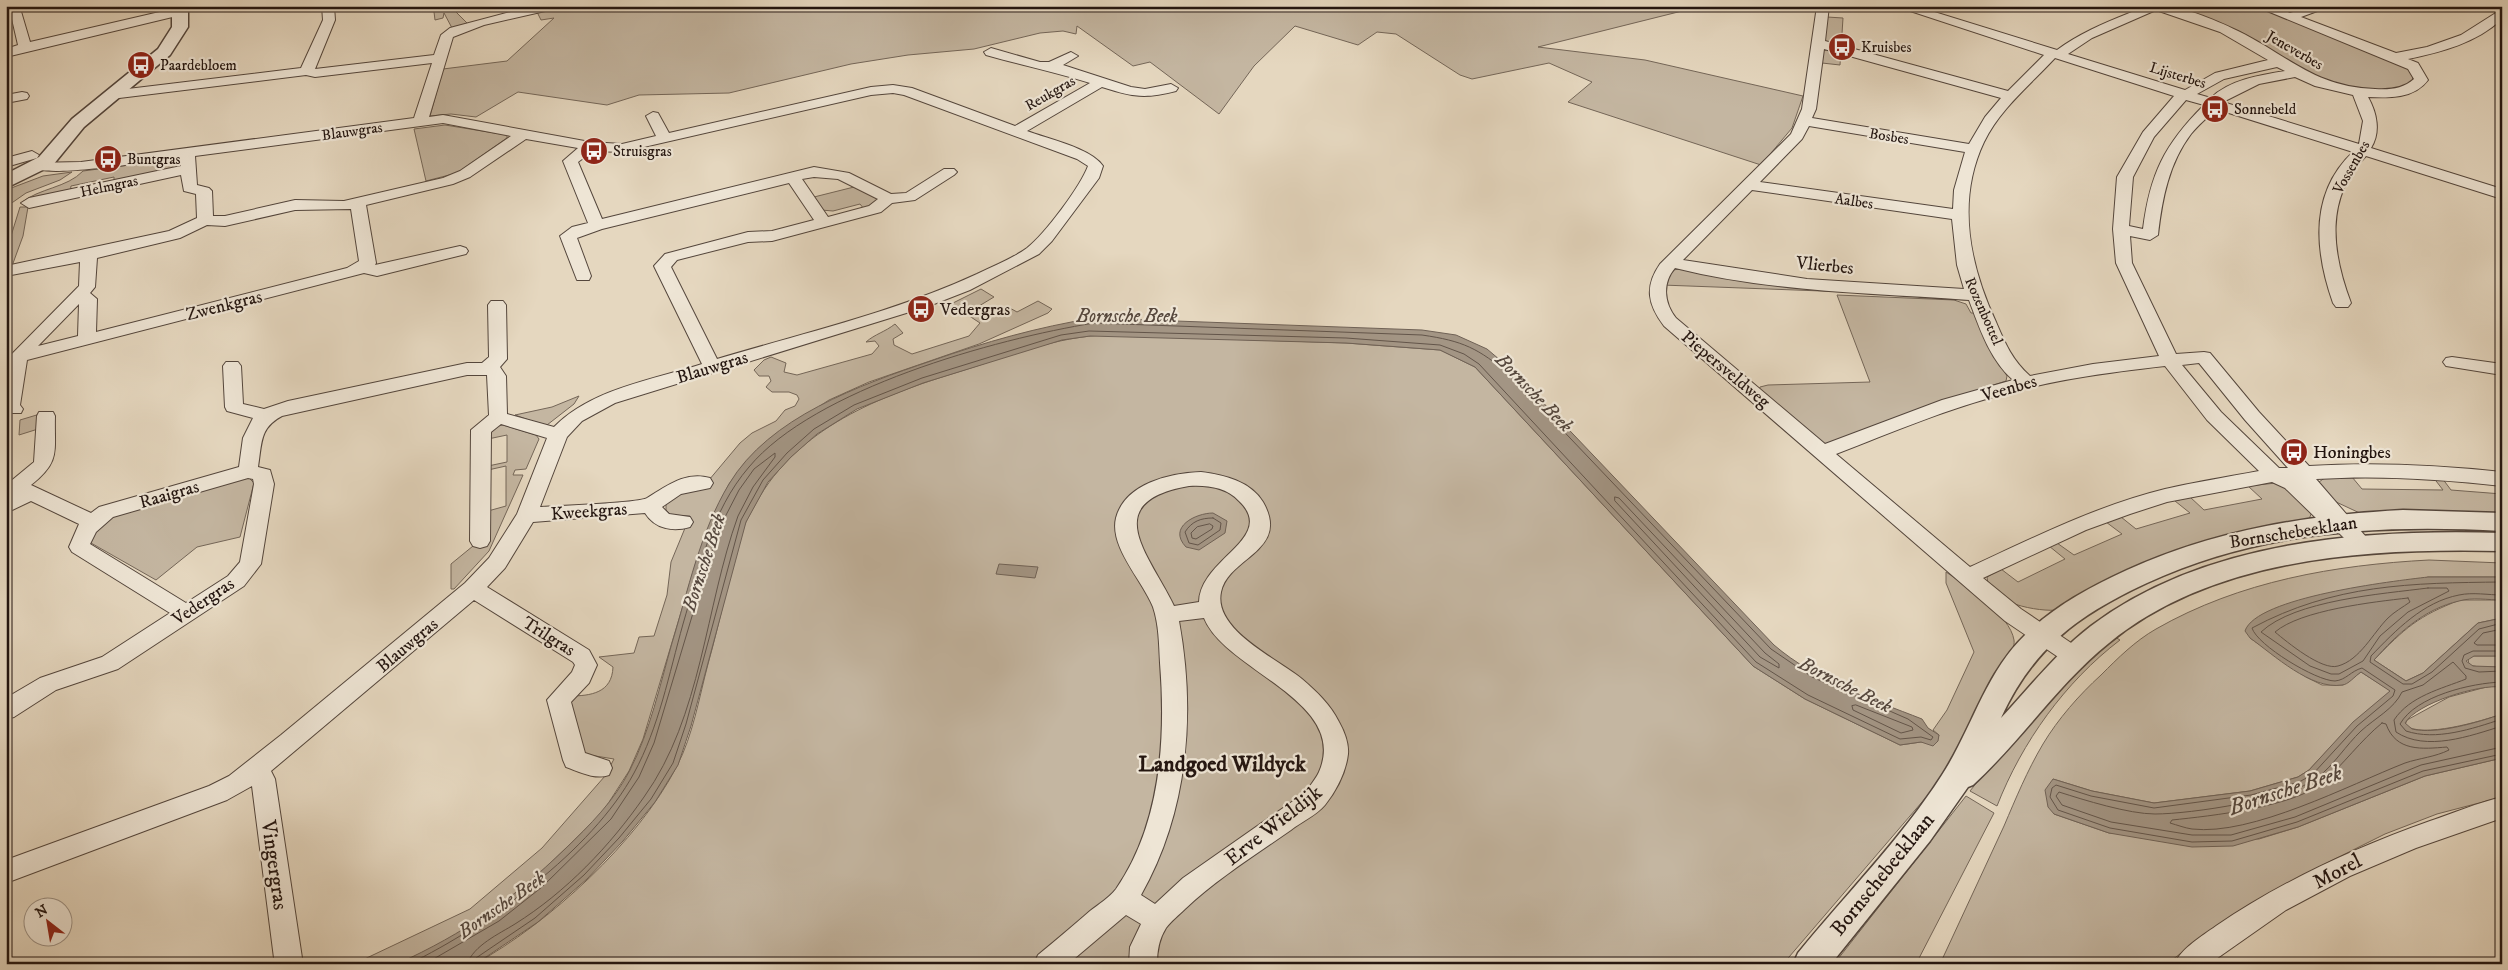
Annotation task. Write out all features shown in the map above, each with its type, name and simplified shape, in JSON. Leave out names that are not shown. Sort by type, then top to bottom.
[{"type":"street","points":[[306,71],[330,20],[328,6]]},
{"type":"street","points":[[420,122],[447,35],[451,32],[550,6]]},
{"type":"street","name":"Piepersveldweg","points":[[1824,6],[1809,109],[1797,136],[1672,262],[1656,286],[1657,300],[1663,314],[1967,577],[2042,636],[2075,657]]},
{"type":"street","name":"Lijsterbes","points":[[1901,6],[2502,194]]},
{"type":"street","name":"Rozenbottel","points":[[2026,382],[2008,365],[1974,295],[1965,268],[1959,215],[1963,180],[1974,149],[1990,121],[2011,96],[2055,54],[2087,35],[2150,9],[2153,6]]},
{"type":"street","name":"Jeneverbes","points":[[2153,6],[2233,34],[2298,73],[2319,83],[2357,91],[2384,93],[2400,92],[2416,87],[2421,80],[2413,66],[2395,57],[2261,6]]},
{"type":"street","points":[[2288,17],[2325,6]]},
{"type":"street","points":[[14,8],[25,46]]},
{"type":"street","points":[[6,53],[25,46],[181,9],[180,28],[164,52],[78,123],[50,157],[35,160],[6,182]]},
{"type":"street","points":[[2395,57],[2438,47],[2461,39],[2488,25],[2502,13]]},
{"type":"street","points":[[1818,43],[2011,96]]},
{"type":"street","name":"Reukgras","points":[[991,52],[1039,66],[1051,66],[1129,92],[1145,93],[1171,88]]},
{"type":"street","name":"Reukgras","points":[[1051,66],[1071,56]]},
{"type":"street","points":[[111,95],[306,71],[315,73],[440,58]]},
{"type":"street","points":[[2282,62],[2229,72],[2201,84],[2185,94],[2148,135],[2125,177],[2120,229],[2124,263],[2170,360],[2214,416],[2274,475],[2292,483],[2324,514],[2340,523],[2363,545]]},
{"type":"street","points":[[2120,229],[2150,235],[2155,196],[2172,152],[2185,132],[2228,92],[2245,84],[2298,73]]},
{"type":"street","name":"Reukgras","points":[[1015,132],[1101,82]]},
{"type":"street","name":"Blauwgras","points":[[6,163],[35,160],[81,166],[420,122],[454,120],[590,146],[622,148],[871,91],[893,89],[908,91],[1082,156],[1092,161],[1096,166],[1080,193],[1046,238],[1033,250],[980,278],[923,302],[608,399],[575,418],[558,435],[527,515],[497,563],[473,589],[251,773],[218,793],[6,872]]},
{"type":"street","name":"Vossenbes","points":[[2342,303],[2328,267],[2326,234],[2328,213],[2335,190],[2349,164],[2363,150],[2371,126],[2365,103],[2357,91]]},
{"type":"street","points":[[6,99],[22,96]]},
{"type":"street","points":[[653,116],[664,138]]},
{"type":"street","name":"Bosbes","points":[[1803,122],[1974,149]]},
{"type":"street","points":[[6,271],[174,236],[205,220],[224,221],[295,205],[344,206],[457,178],[523,134]]},
{"type":"street","points":[[590,146],[570,161],[597,225]]},
{"type":"street","points":[[188,153],[189,188],[204,191],[205,220]]},
{"type":"street","name":"Helmgras","points":[[30,203],[188,169]]},
{"type":"street","points":[[584,276],[568,236],[578,230],[597,225],[824,171],[844,176],[872,188],[888,199]]},
{"type":"street","points":[[712,367],[663,264],[674,256],[748,236],[772,236],[875,209],[888,199],[910,197],[948,172]]},
{"type":"street","points":[[793,177],[824,223]]},
{"type":"street","name":"Aalbes","points":[[1750,185],[1959,215]]},
{"type":"street","points":[[358,203],[368,262],[361,267]]},
{"type":"street","name":"Zwenkgras","points":[[18,357],[353,272],[361,267],[377,271],[460,251]]},
{"type":"street","points":[[14,409],[11,405],[18,357],[87,287],[89,255]]},
{"type":"street","name":"Vlierbes","points":[[1672,262],[1696,268],[1807,284],[1974,295]]},
{"type":"street","points":[[80,294],[88,299],[87,340]]},
{"type":"street","points":[[487,368],[498,359],[497,305]]},
{"type":"street","name":"Veenbes","points":[[1822,452],[1939,409],[2026,382],[2099,368],[2204,357],[2252,416],[2304,473]]},
{"type":"street","points":[[2452,362],[2502,370]]},
{"type":"street","points":[[232,366],[234,407],[266,416]]},
{"type":"street","points":[[248,472],[255,428],[266,416],[288,407],[467,369],[487,368],[494,371],[497,376],[498,417]]},
{"type":"street","points":[[46,416],[44,462],[15,493],[92,522],[82,535],[79,547],[186,614]]},
{"type":"street","points":[[498,417],[558,435]]},
{"type":"street","points":[[480,541],[481,430],[498,417]]},
{"type":"street","points":[[1967,577],[2079,525],[2123,509],[2165,496],[2274,475],[2365,470],[2449,473],[2502,479]]},
{"type":"street","name":"Raaigras","points":[[92,522],[106,512],[248,472]]},
{"type":"street","name":"Vedergras","points":[[6,710],[48,684],[110,663],[236,581],[250,564],[264,484],[263,475],[248,472]]},
{"type":"street","points":[[2304,473],[2306,483],[2337,512],[2340,523]]},
{"type":"street","points":[[1048,964],[1124,899],[1143,868],[1158,834],[1170,787],[1175,687],[1167,615],[1132,551],[1127,534],[1127,517],[1132,506],[1152,490],[1185,480],[1200,478],[1234,486],[1244,492],[1256,505],[1260,517],[1260,530],[1249,545],[1216,576],[1210,597],[1210,609],[1167,615]]},
{"type":"street","name":"Kweekgras","points":[[527,515],[651,506],[666,493],[682,485],[702,483]]},
{"type":"street","name":"Kweekgras","points":[[651,506],[655,514],[665,522],[682,522]]},
{"type":"street","name":"Bornschebeeklaan","points":[[1953,784],[2016,663],[2042,636],[2094,598],[2154,567],[2200,550],[2251,536],[2340,523],[2419,519],[2502,522]]},
{"type":"street","name":"Bornschebeeklaan","points":[[1810,964],[1953,784],[1991,751],[2044,688],[2075,657],[2122,619],[2175,591],[2209,577],[2281,556],[2363,545],[2423,541],[2502,542]]},
{"type":"street","name":"Trilgras","points":[[473,589],[581,656],[586,665],[581,677],[560,700],[575,760],[600,768]]},
{"type":"street","name":"Erve Wieldijk","points":[[1143,964],[1144,947],[1157,919],[1192,886],[1315,799],[1328,782],[1337,749],[1326,717],[1307,697],[1230,640],[1216,622],[1210,609]]},
{"type":"street","name":"Vingergras","points":[[251,773],[263,779],[288,958],[286,964]]},
{"type":"street","name":"Morel","points":[[2188,964],[2256,915],[2348,864],[2383,848],[2502,807]]},
{"type":"street","points":[[1124,899],[1157,919]]},
{"type":"shaded area","points":[[426,6],[450,6],[468,24],[452,28],[444,13],[443,18],[435,20],[434,12]]},
{"type":"shaded area","points":[[558,6],[1702,6],[1538,47],[1645,60],[1803,96],[1792,128],[1761,165],[1568,102],[1592,82],[1549,63],[1472,79],[1460,75],[1396,34],[1377,32],[1358,45],[1295,26],[1254,66],[1219,114],[1150,62],[1133,66],[1077,26],[1076,34],[1063,31],[1040,33],[974,49],[908,55],[851,64],[729,93],[639,95],[607,105],[518,92],[476,117],[451,114],[430,116],[443,69],[507,61],[554,18],[541,20],[537,12]]},
{"type":"shaded area","points":[[2163,6],[2256,6],[2403,64],[2413,75],[2412,83],[2384,90],[2354,89],[2339,86],[2298,69],[2240,32],[2212,20]]},
{"type":"shaded area","points":[[1827,17],[1843,18],[1840,65],[1822,63]]},
{"type":"shaded area","points":[[445,125],[507,135],[507,138],[457,173],[426,181],[414,129]]},
{"type":"shaded area","points":[[168,160],[175,161],[177,169],[114,183],[114,177],[71,186],[70,193],[21,203],[36,194],[69,181],[83,171]]},
{"type":"shaded area","points":[[72,172],[60,180],[26,193],[6,207],[6,190],[43,176]]},
{"type":"shaded area","points":[[854,187],[874,195],[878,200],[864,209],[860,204],[833,211],[821,210],[814,197]]},
{"type":"shaded area","points":[[20,207],[28,207],[23,236],[12,266],[6,268],[6,252]]},
{"type":"shaded area","points":[[1681,269],[1848,292],[1662,285],[1672,270]]},
{"type":"shaded area","points":[[981,289],[994,297],[979,306],[993,315],[1008,307],[1017,312],[1038,301],[1052,309],[1048,313],[979,344],[869,382],[829,400],[774,436],[746,461],[729,484],[714,514],[697,559],[643,739],[629,771],[602,813],[534,879],[492,912],[442,944],[397,964],[354,964],[470,909],[542,848],[605,776],[614,759],[583,754],[569,696],[592,694],[604,688],[609,682],[613,667],[599,657],[634,653],[639,637],[654,636],[667,595],[671,562],[690,516],[671,515],[666,510],[666,504],[680,491],[709,480],[740,443],[752,433],[776,421],[785,410],[795,406],[799,399],[797,395],[789,392],[772,392],[766,387],[771,381],[769,376],[759,376],[754,370],[764,360],[771,357],[786,363],[784,372],[797,375],[872,354],[879,346],[875,341],[866,342],[895,324],[903,333],[893,339],[894,345],[912,354],[969,336],[980,323],[951,304]]},
{"type":"shaded area","points":[[1837,295],[1954,300],[1966,304],[1971,313],[1976,313],[2007,376],[2006,381],[1950,399],[1821,448],[1758,392],[1760,387],[1768,385],[1870,382]]},
{"type":"shaded area","points":[[1108,335],[1346,343],[1440,350],[1475,367],[1753,666],[1805,699],[1900,745],[1921,742],[1936,743],[1939,735],[1933,730],[1947,710],[1974,652],[1946,583],[1946,572],[1986,602],[2005,621],[2011,630],[2014,640],[2013,649],[1952,767],[1783,964],[475,964],[532,926],[589,878],[639,823],[660,795],[683,754],[691,729],[745,524],[756,503],[774,477],[794,454],[818,434],[844,418],[899,392],[1032,348],[1070,339]]},
{"type":"shaded area","points":[[579,396],[574,404],[547,425],[515,415],[552,407]]},
{"type":"shaded area","points":[[40,414],[38,429],[19,435],[20,420]]},
{"type":"shaded area","points":[[503,425],[536,435],[539,439],[526,469],[515,470],[513,475],[523,475],[489,551],[454,589],[451,589],[451,564],[473,546],[488,542],[488,511],[506,506],[506,466],[488,470],[488,466],[507,462],[507,435],[488,439],[492,427]]},
{"type":"shaded area","points":[[2326,477],[2352,477],[2362,489],[2443,490],[2433,477],[2442,478],[2451,490],[2502,494],[2502,520],[2364,515],[2334,501],[2319,486],[2319,482]]},
{"type":"shaded area","points":[[239,478],[249,478],[254,483],[240,537],[197,547],[156,580],[91,543],[95,532],[112,516]]},
{"type":"shaded area","points":[[2276,483],[2285,485],[2312,512],[2309,519],[2059,610],[2028,608],[2016,604],[1996,594],[1990,586],[1987,577],[2001,569],[2018,582],[2065,559],[2049,546],[2057,543],[2074,555],[2122,534],[2106,522],[2121,517],[2136,529],[2190,513],[2175,501],[2190,497],[2204,510],[2262,499],[2248,486]]},
{"type":"shaded area","points":[[2429,560],[2502,563],[2502,577],[2428,577],[2250,638],[2306,677],[2322,685],[2343,685],[2361,672],[2391,691],[2353,723],[2309,770],[2298,777],[2250,791],[2154,803],[2092,791],[2053,779],[2054,814],[2109,833],[2259,839],[2298,827],[2425,776],[2502,758],[2502,797],[2437,814],[2385,834],[2273,891],[2212,929],[2167,964],[1940,964],[2022,785],[2043,744],[2055,725],[2077,699],[2134,644],[2156,629],[2188,612],[2255,587],[2323,571],[2394,562]]},
{"type":"shaded area","points":[[2460,600],[2502,600],[2502,618],[2478,623],[2423,673],[2406,681],[2374,660],[2413,624],[2433,612]]},
{"type":"shaded area","points":[[2110,634],[2120,640],[2081,675],[2047,715],[2019,759],[1997,806],[1970,791],[1998,756]]},
{"type":"shaded area","points":[[2473,656],[2502,656],[2502,667],[2469,665],[2468,658]]},
{"type":"shaded area","points":[[2490,686],[2502,687],[2502,714],[2481,721],[2437,730],[2413,729],[2405,725],[2407,720],[2449,697]]},
{"type":"shaded area","points":[[1966,796],[1994,813],[1916,964],[1834,964]]},
{"type":"water","name":"Bornsche Beek","points":[[1094,318],[1422,330],[1456,335],[1487,349],[1513,371],[1774,645],[1790,658],[1826,679],[1922,719],[1928,728],[1939,735],[1938,741],[1933,746],[1921,742],[1900,745],[1805,699],[1753,666],[1475,367],[1440,350],[1346,343],[1090,336],[1062,340],[923,383],[857,409],[817,434],[791,457],[768,482],[746,522],[691,726],[678,765],[655,802],[623,841],[587,879],[538,922],[475,964],[397,964],[444,940],[506,900],[574,840],[617,792],[630,770],[649,724],[702,542],[710,522],[729,484],[746,460],[767,440],[818,406],[904,370],[992,341]]},
{"type":"water","points":[[1213,513],[1227,521],[1225,533],[1199,550],[1186,547],[1181,540],[1180,533],[1182,527],[1192,518]]},
{"type":"water","points":[[999,564],[1038,567],[1035,578],[996,574]]},
{"type":"water","name":"Bornsche Beek","points":[[2428,577],[2502,577],[2502,600],[2464,600],[2434,610],[2402,632],[2374,660],[2406,681],[2423,673],[2478,623],[2502,618],[2502,656],[2474,656],[2466,661],[2473,666],[2502,667],[2502,687],[2479,689],[2449,696],[2422,709],[2405,723],[2412,729],[2445,729],[2470,724],[2502,714],[2502,758],[2425,776],[2298,827],[2233,846],[2192,847],[2109,833],[2054,814],[2048,807],[2045,790],[2053,779],[2092,791],[2154,803],[2250,791],[2298,777],[2309,770],[2353,722],[2390,691],[2361,672],[2344,685],[2330,685],[2318,682],[2281,662],[2250,638],[2245,631],[2255,619],[2273,609],[2299,600],[2358,587]]},
{"type":"place","name":"Kruisbes","points":[[1842,47]]},
{"type":"place","name":"Paardebloem","points":[[141,65]]},
{"type":"place","name":"Sonnebeld","points":[[2215,109]]},
{"type":"place","name":"Struisgras","points":[[594,151]]},
{"type":"place","name":"Buntgras","points":[[108,159]]},
{"type":"place","name":"Vedergras","points":[[921,309]]},
{"type":"place","name":"Honingbes","points":[[2294,452]]},
{"type":"district","name":"Landgoed Wildyck","points":[[1222,763]]}]
